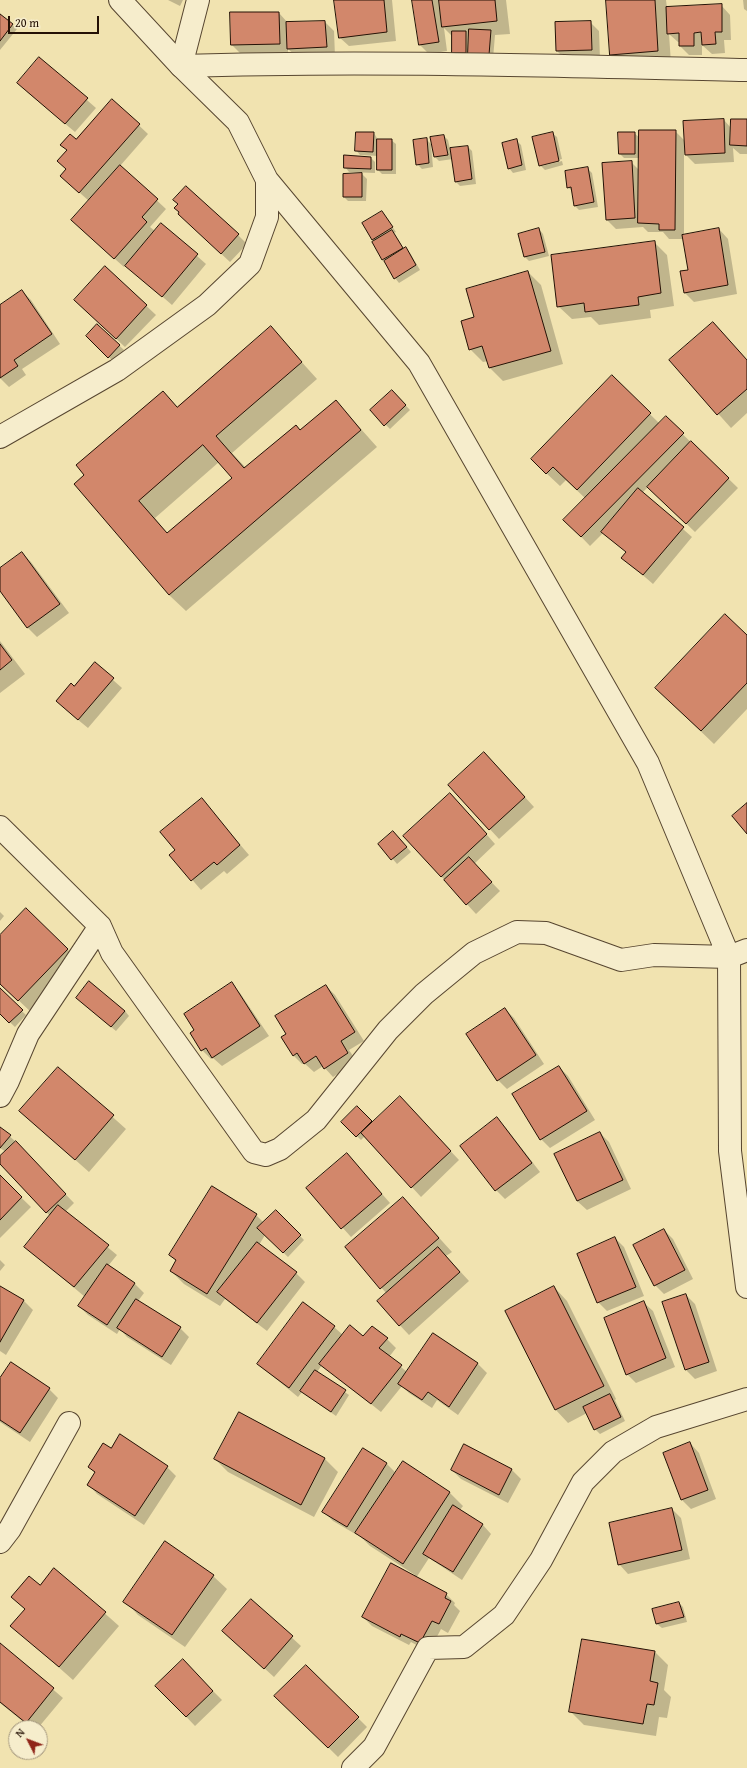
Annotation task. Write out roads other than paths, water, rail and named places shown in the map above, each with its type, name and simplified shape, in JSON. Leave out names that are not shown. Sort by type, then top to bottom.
[{"type":"street","points":[[120,0],[181,66],[238,122],[267,180],[419,363],[648,763],[738,954],[730,1151],[747,1287]]},
{"type":"street","points":[[181,66],[198,0]]},
{"type":"street","points":[[181,66],[296,63],[435,63],[747,70]]},
{"type":"street","points":[[0,437],[117,370],[207,305],[250,264],[267,217],[267,180]]},
{"type":"street","points":[[0,827],[100,926],[112,953],[254,1152],[266,1155],[280,1149],[316,1120],[388,1030],[424,994],[474,953],[517,932],[546,933],[621,960],[654,955],[738,954]]},
{"type":"street","points":[[0,1096],[28,1034],[100,926]]},
{"type":"street","points":[[353,1768],[374,1747],[428,1648],[464,1647],[504,1615],[541,1560],[583,1482],[613,1452],[656,1427],[747,1399]]},
{"type":"street","points":[[0,1542],[10,1529],[69,1423]]}]
